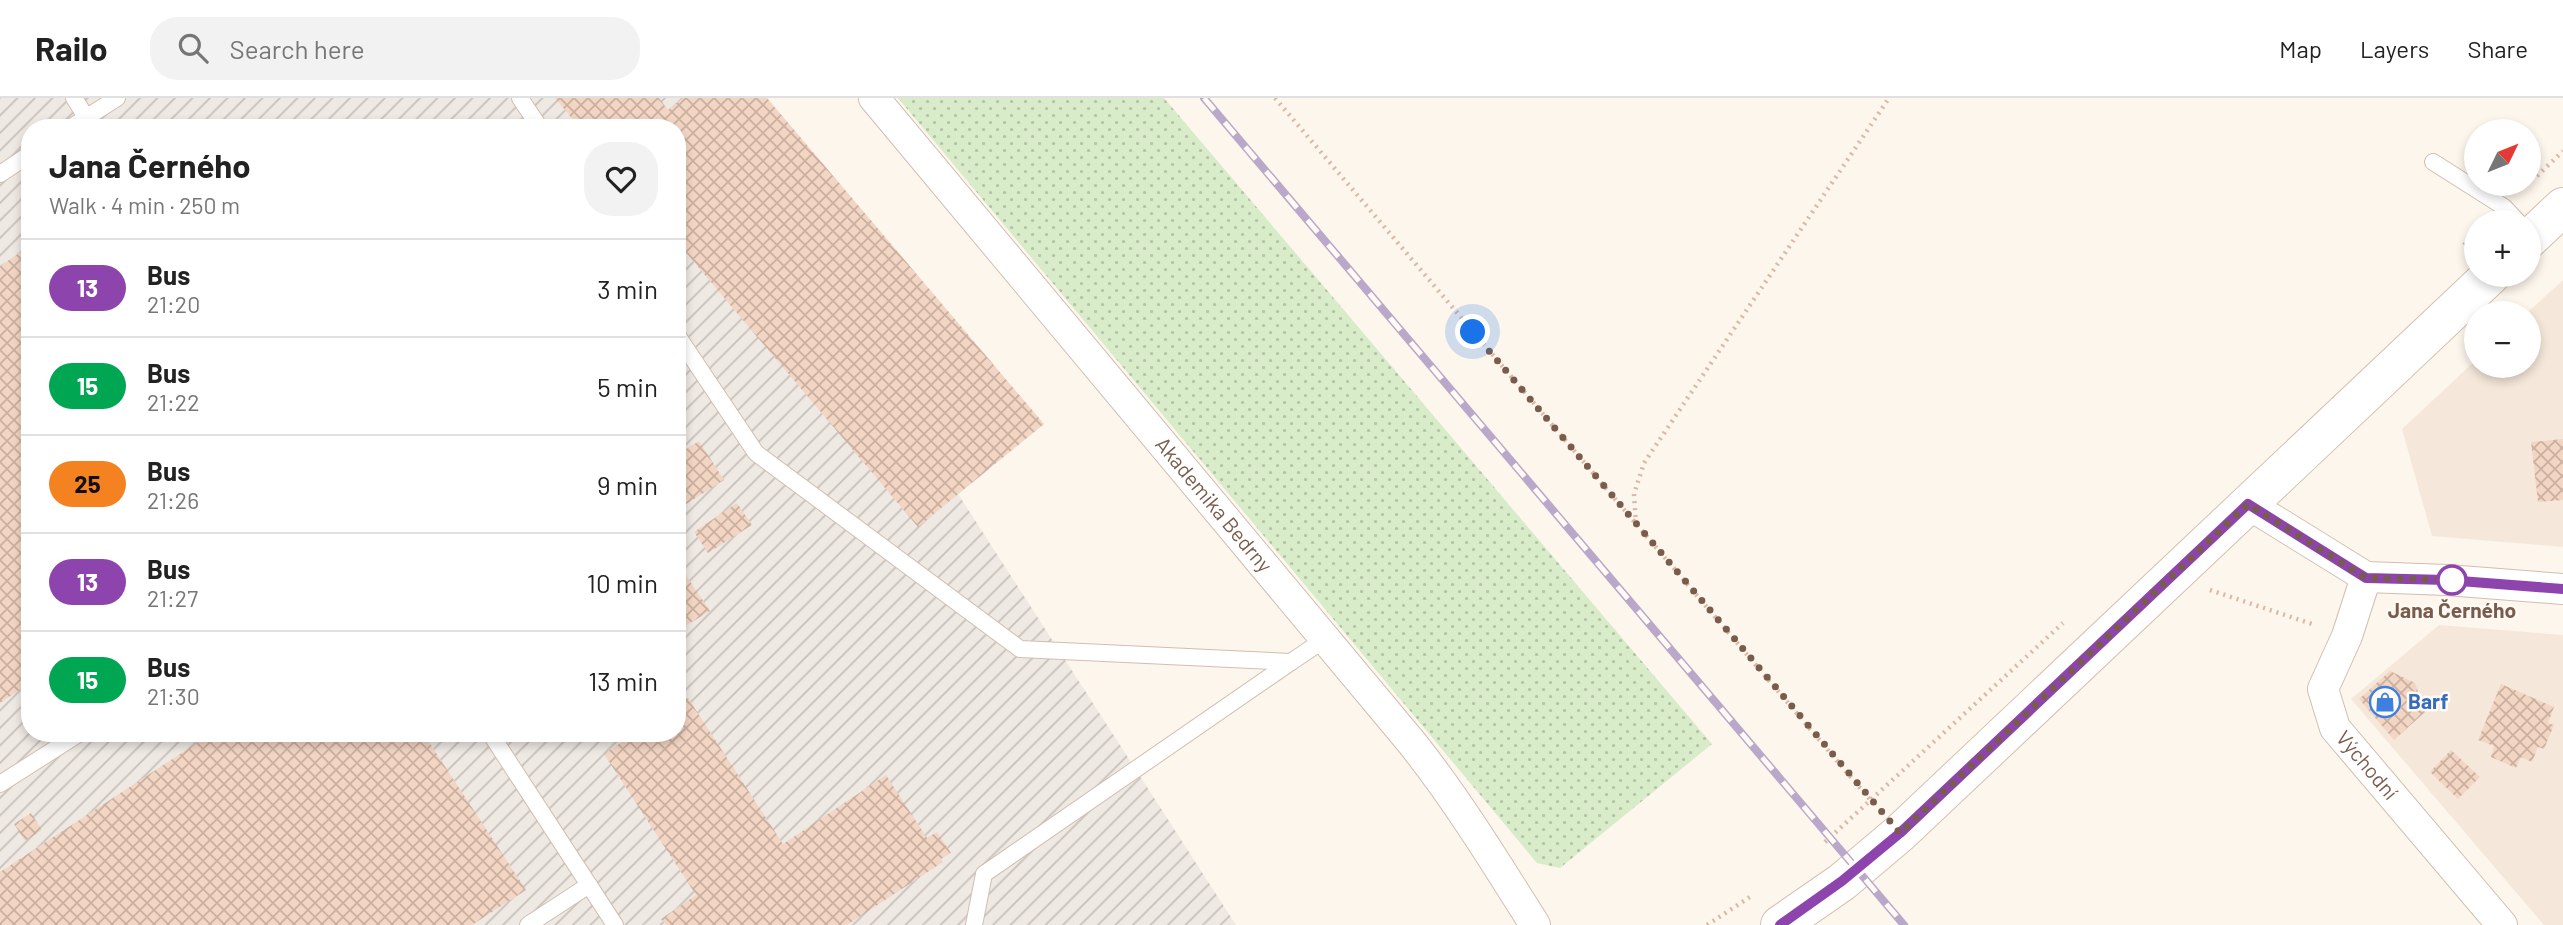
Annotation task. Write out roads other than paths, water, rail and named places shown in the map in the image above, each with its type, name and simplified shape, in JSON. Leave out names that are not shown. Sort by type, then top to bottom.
[{"type":"street","name":"Akademika Bedrny","points":[[874,98],[1442,780],[1535,925]]},
{"type":"street","points":[[2541,223],[2563,207]]},
{"type":"street","points":[[1780,925],[1842,881],[1900,833],[2478,287]]},
{"type":"street","points":[[2248,504],[2366,578],[2447,580],[2563,589]]},
{"type":"street","name":"Východní","points":[[2366,578],[2347,636],[2323,689],[2335,728],[2502,925]]},
{"type":"lane","points":[[74,98],[87,119]]},
{"type":"lane","points":[[94,119],[117,98]]},
{"type":"lane","points":[[520,98],[534,119]]},
{"type":"lane","points":[[0,174],[21,161]]},
{"type":"lane","points":[[2433,162],[2507,210]]},
{"type":"lane","points":[[686,348],[756,453],[1020,649],[1292,662]]},
{"type":"lane","points":[[974,925],[984,874],[1325,639]]},
{"type":"lane","points":[[0,785],[66,742]]},
{"type":"lane","points":[[496,742],[615,925]]},
{"type":"lane","points":[[528,925],[589,885]]},
{"type":"railway","points":[[1204,98],[1904,925]]},
{"type":"place","name":"Jana Černého","points":[[2452,580]]},
{"type":"place","name":"Barf","points":[[2385,702]]}]
